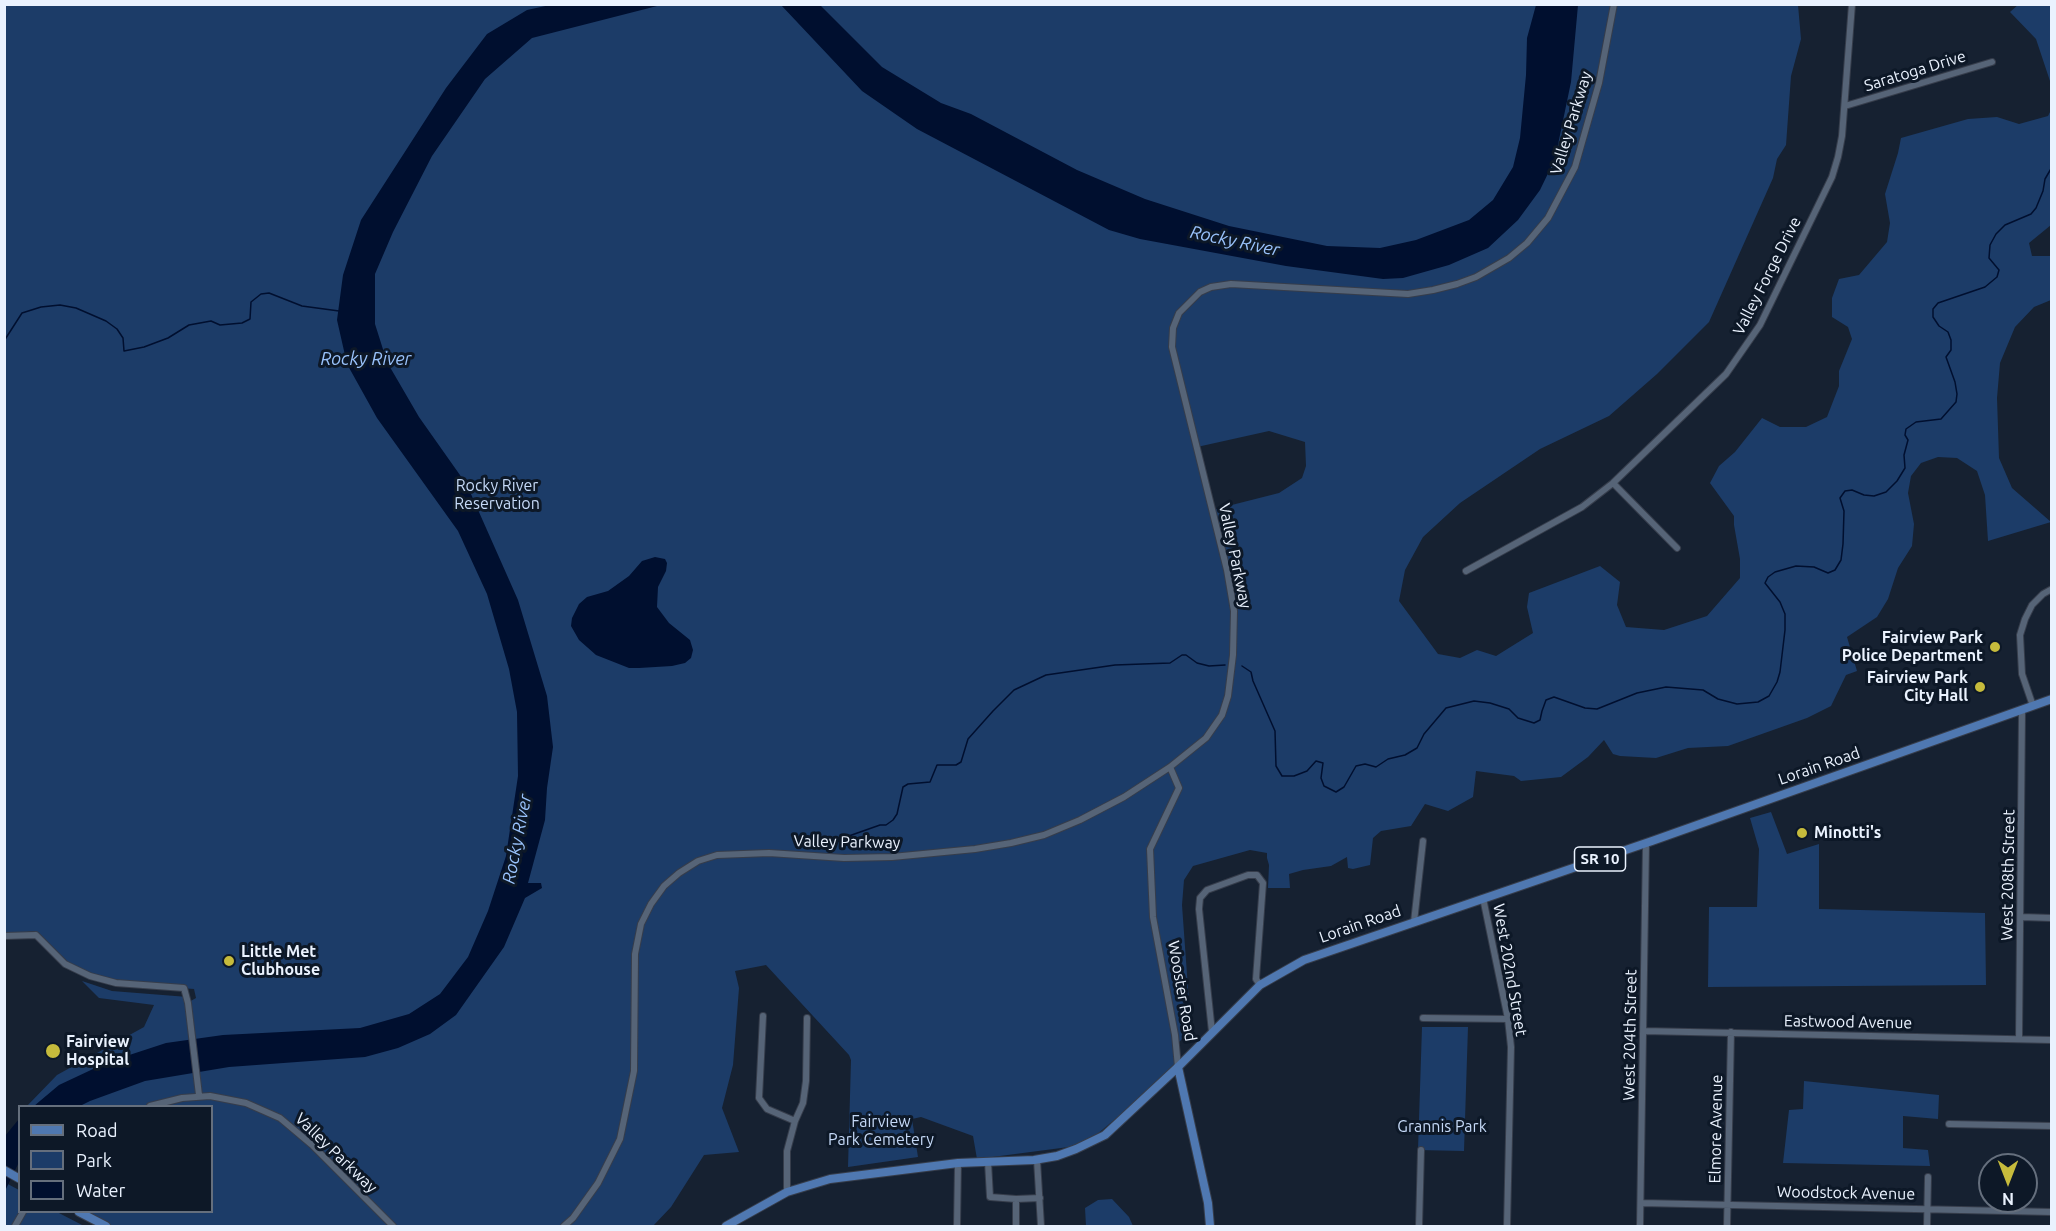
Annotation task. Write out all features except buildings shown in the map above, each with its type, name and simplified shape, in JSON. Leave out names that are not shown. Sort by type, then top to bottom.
[{"type":"main road","name":"Lorain Road","points":[[726,1227],[787,1191],[830,1179],[958,1163],[1037,1160],[1077,1149],[1105,1135],[1178,1067],[1260,985],[1304,960],[1646,843],[2052,699]]},
{"type":"main road","name":"Wooster Road","points":[[1178,1067],[1208,1203],[1210,1227]]},
{"type":"main road","points":[[4,1170],[18,1178]]},
{"type":"main road","points":[[81,1213],[106,1227]]},
{"type":"street","name":"Valley Parkway","points":[[564,1227],[598,1183],[620,1139],[634,1071],[635,954],[641,924],[651,904],[664,886],[679,873],[698,861],[717,855],[769,853],[844,858],[884,857],[941,853],[1011,843],[1044,835],[1091,815],[1170,767],[1206,738],[1222,715],[1228,696],[1234,644],[1234,611],[1227,570],[1172,347],[1173,328],[1179,313],[1200,292],[1211,287],[1231,284],[1408,294],[1457,284],[1476,277],[1509,258],[1527,243],[1548,218],[1575,167],[1599,82],[1614,4]]},
{"type":"street","name":"Valley Forge Drive","points":[[1466,571],[1582,507],[1613,483],[1725,374],[1760,325],[1832,177],[1842,136],[1852,4]]},
{"type":"street","name":"Saratoga Drive","points":[[1845,106],[1992,62]]},
{"type":"street","points":[[1613,483],[1677,548]]},
{"type":"street","points":[[2033,706],[2022,674],[2020,635],[2032,605],[2052,589]]},
{"type":"street","name":"West 208th Street","points":[[2019,1039],[2022,711]]},
{"type":"street","name":"Wooster Road","points":[[1170,767],[1179,788],[1150,849],[1153,917],[1175,1035],[1178,1067]]},
{"type":"street","points":[[1413,922],[1423,841]]},
{"type":"street","name":"West 204th Street","points":[[1640,1227],[1646,843]]},
{"type":"street","points":[[1212,1032],[1199,909],[1200,898],[1207,890],[1248,874],[1257,875],[1263,883],[1256,979],[1260,985]]},
{"type":"street","name":"West 202nd Street","points":[[1483,898],[1508,1019],[1511,1047],[1507,1227]]},
{"type":"street","points":[[2021,917],[2052,918]]},
{"type":"street","points":[[4,936],[36,935],[65,964],[90,976],[116,983],[184,988],[188,1003],[199,1095]]},
{"type":"street","points":[[763,1016],[759,1098],[767,1109],[795,1121]]},
{"type":"street","points":[[787,1191],[787,1151],[795,1121],[803,1103],[806,1081],[807,1018]]},
{"type":"street","points":[[1423,1018],[1508,1019]]},
{"type":"street","name":"Eastwood Avenue","points":[[1644,1031],[2052,1040]]},
{"type":"street","name":"Elmore Avenue","points":[[1727,1227],[1731,1032]]},
{"type":"street","name":"Valley Parkway","points":[[156,1105],[199,1095],[224,1097],[246,1103],[280,1118],[312,1145],[393,1227]]},
{"type":"street","points":[[1948,1124],[2052,1126]]},
{"type":"street","points":[[1419,1227],[1421,1150]]},
{"type":"street","points":[[1037,1160],[1041,1227]]},
{"type":"street","points":[[988,1162],[990,1197],[1040,1198]]},
{"type":"street","points":[[957,1227],[958,1163]]},
{"type":"street","points":[[1927,1227],[1928,1177]]},
{"type":"street","points":[[1016,1199],[1016,1227]]},
{"type":"street","name":"Woodstock Avenue","points":[[1641,1203],[2052,1212]]},
{"type":"street","points":[[15,1227],[22,1213]]},
{"type":"green space","points":[[2019,4],[2051,5],[2051,84],[2036,39],[2010,12]]},
{"type":"green space","name":"Rocky River Reservation","points":[[5,5],[1798,5],[1801,39],[1791,76],[1786,145],[1777,159],[1773,178],[1709,322],[1657,374],[1609,416],[1540,449],[1460,503],[1423,537],[1405,570],[1399,601],[1438,654],[1460,658],[1477,650],[1496,656],[1533,633],[1527,607],[1529,593],[1600,566],[1620,582],[1617,605],[1626,627],[1664,630],[1707,616],[1740,578],[1740,559],[1734,516],[1710,483],[1719,466],[1735,452],[1762,418],[1780,427],[1806,427],[1827,417],[1839,386],[1839,371],[1852,339],[1848,327],[1832,317],[1832,298],[1839,279],[1859,275],[1887,242],[1890,223],[1885,194],[1901,138],[1968,119],[1997,117],[2019,124],[2048,116],[2051,110],[2051,225],[2029,243],[2032,256],[2051,256],[2051,300],[2034,307],[2015,327],[2000,363],[1997,398],[1999,458],[2012,488],[2051,522],[1988,541],[1985,495],[1977,471],[1957,458],[1938,457],[1921,463],[1911,476],[1908,493],[1914,524],[1912,546],[1898,568],[1888,599],[1877,617],[1847,637],[1857,671],[1846,675],[1831,706],[1807,718],[1728,746],[1688,748],[1656,758],[1613,754],[1604,740],[1588,757],[1561,777],[1521,781],[1514,776],[1476,771],[1473,797],[1448,811],[1425,804],[1411,826],[1381,831],[1373,838],[1370,865],[1348,868],[1347,857],[1331,866],[1289,874],[1290,888],[1268,888],[1267,853],[1250,850],[1193,866],[1184,880],[1182,905],[1191,1030],[1174,1047],[1178,1067],[1084,1145],[977,1159],[973,1136],[921,1117],[912,1119],[918,1157],[848,1167],[851,1060],[849,1055],[766,965],[735,971],[739,988],[733,1065],[722,1108],[739,1152],[704,1155],[671,1207],[653,1226],[108,1226],[85,1213],[213,1213],[213,1105],[28,1105],[57,1075],[144,1027],[154,1005],[99,998],[82,981],[112,991],[188,997],[189,1002],[196,998],[194,989],[114,983],[63,966],[40,934],[34,931],[5,935]],"holes":[[[1269,431],[1305,442],[1306,466],[1302,478],[1279,493],[1212,510],[1197,447]]]},
{"type":"green space","points":[[1771,812],[1787,854],[1819,844],[1819,909],[1985,913],[1986,985],[1708,987],[1709,907],[1757,907],[1759,849],[1750,818]]},
{"type":"green space","name":"Grannis Park","points":[[1422,1027],[1468,1027],[1464,1151],[1418,1150]]},
{"type":"green space","points":[[1804,1081],[1939,1095],[1938,1119],[1903,1116],[1903,1148],[1928,1150],[1930,1166],[1783,1163],[1789,1110],[1803,1109]]},
{"type":"green space","points":[[4,1182],[18,1189],[18,1213],[59,1213],[84,1226],[5,1226]]},
{"type":"green space","points":[[1112,1199],[1129,1217],[1133,1226],[1086,1226],[1085,1208],[1098,1200]]},
{"type":"water","name":"Rocky River","points":[[550,5],[661,5],[532,38],[485,79],[432,156],[393,232],[375,274],[375,324],[387,362],[419,417],[467,485],[518,600],[547,696],[553,747],[545,820],[528,883],[541,883],[542,888],[525,898],[504,947],[456,1015],[430,1034],[398,1048],[365,1057],[229,1067],[145,1081],[82,1105],[35,1105],[59,1085],[108,1062],[166,1043],[223,1035],[360,1028],[409,1014],[440,994],[468,957],[488,911],[506,856],[518,776],[517,712],[509,669],[487,594],[458,531],[377,418],[347,364],[337,320],[343,275],[361,220],[446,88],[487,34],[527,10]]},
{"type":"water","points":[[781,5],[820,5],[882,67],[941,103],[971,114],[1077,170],[1145,199],[1229,226],[1327,246],[1380,248],[1416,240],[1469,220],[1493,200],[1513,167],[1520,138],[1527,38],[1536,5],[1578,5],[1571,82],[1555,159],[1540,190],[1518,220],[1488,248],[1449,265],[1403,278],[1383,279],[1286,266],[1140,239],[1109,230],[917,129],[862,91]]},
{"type":"water","points":[[655,557],[665,559],[667,563],[666,571],[658,587],[657,607],[669,623],[690,640],[693,650],[691,658],[685,663],[672,666],[629,668],[596,655],[579,640],[571,626],[579,604],[587,597],[608,591],[629,576],[642,561]]},
{"type":"water","points":[[18,1120],[18,1164],[5,1191],[5,1136]]},
{"type":"waterway","points":[[1242,666],[1251,672],[1275,731],[1276,766],[1282,776],[1294,776],[1307,771],[1316,761],[1323,763],[1321,778],[1324,786],[1336,792],[1344,787],[1356,766],[1365,764],[1376,767],[1388,759],[1405,755],[1417,748],[1424,734],[1446,708],[1474,701],[1509,709],[1518,718],[1534,723],[1540,720],[1546,700],[1554,697],[1585,708],[1597,709],[1637,693],[1666,687],[1703,690],[1718,699],[1737,704],[1758,702],[1769,696],[1780,672],[1785,614],[1780,602],[1765,583],[1768,577],[1775,572],[1796,566],[1814,567],[1828,573],[1835,570],[1841,560],[1844,511],[1840,498],[1845,491],[1852,490],[1874,496],[1886,492],[1905,468],[1904,455],[1908,440],[1905,435],[1906,429],[1916,422],[1941,419],[1956,402],[1955,382],[1946,357],[1951,350],[1951,340],[1948,332],[1939,326],[1933,317],[1933,309],[1938,303],[1985,287],[1997,277],[1999,270],[1989,258],[1990,245],[2005,225],[2031,214],[2036,208],[2045,179],[2052,167]]},
{"type":"waterway","points":[[4,341],[22,313],[41,307],[60,305],[76,308],[106,321],[117,329],[123,338],[124,351],[144,347],[168,338],[189,325],[211,321],[220,325],[242,323],[250,319],[251,302],[261,294],[269,293],[302,306],[339,311]]},
{"type":"waterway","points":[[821,845],[833,844],[846,837],[886,825],[893,820],[897,814],[903,787],[908,784],[930,782],[937,765],[956,765],[961,762],[968,739],[993,711],[1014,690],[1046,675],[1115,665],[1170,663],[1182,655],[1209,666],[1225,665]]},
{"type":"place","name":"Fairview Park Police Department","points":[[1995,647]]},
{"type":"place","name":"Fairview Park City Hall","points":[[1980,687]]},
{"type":"place","name":"Minotti's","points":[[1802,833]]},
{"type":"place","name":"Little Met Clubhouse","points":[[229,961]]},
{"type":"place","name":"Fairview Hospital","points":[[53,1051]]},
{"type":"park label","name":"Fairview Park Cemetery","points":[[881,1131]]}]
